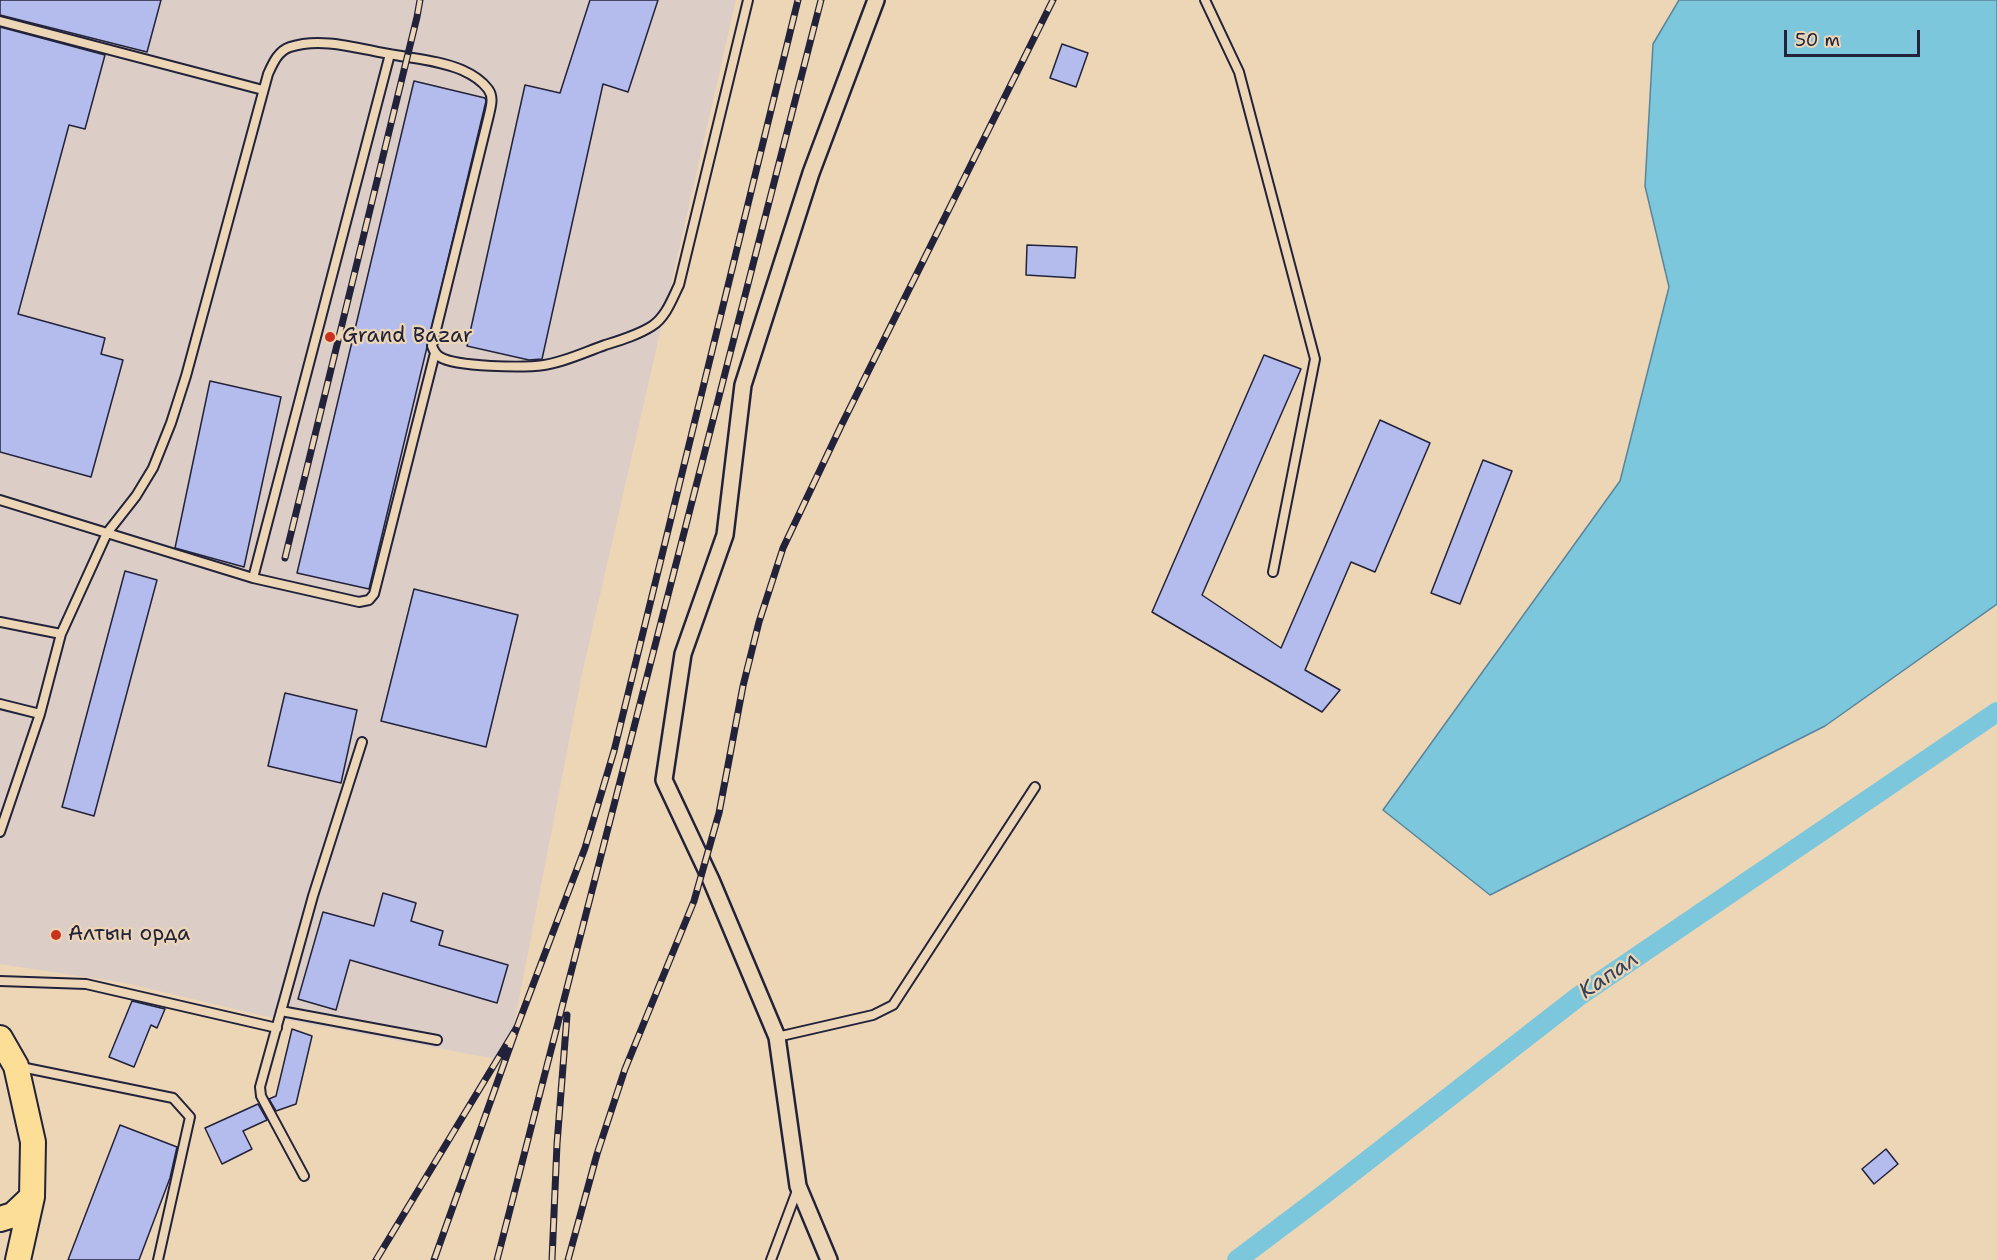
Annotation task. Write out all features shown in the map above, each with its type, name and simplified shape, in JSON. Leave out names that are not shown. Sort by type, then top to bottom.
[{"type":"main road","points":[[0,1038],[16,1066],[33,1142],[32,1197],[18,1260]]},
{"type":"main road","points":[[0,1219],[13,1215],[32,1197]]},
{"type":"street","points":[[829,1260],[798,1186],[777,1037],[711,880],[664,780],[683,654],[725,535],[743,386],[811,173],[876,0]]},
{"type":"lane","points":[[0,832],[40,714],[61,634],[107,533],[136,496],[153,468],[171,423],[186,376],[267,74],[276,57],[288,47],[309,43],[340,45],[461,70],[487,87],[491,94],[489,115],[432,346],[441,358],[453,362],[543,365],[640,333],[654,325],[670,305],[678,285],[748,0]]},
{"type":"lane","points":[[1205,0],[1239,72],[1315,358],[1273,572]]},
{"type":"lane","points":[[0,21],[263,90]]},
{"type":"lane","points":[[253,578],[390,54]]},
{"type":"lane","points":[[0,500],[253,578],[359,602],[369,600],[374,594],[435,353]]},
{"type":"lane","points":[[0,622],[61,634]]},
{"type":"lane","points":[[0,704],[40,714]]},
{"type":"lane","points":[[304,1176],[261,1096],[260,1087],[312,896],[362,742]]},
{"type":"lane","points":[[777,1037],[873,1015],[893,1005],[1035,787]]},
{"type":"lane","points":[[0,981],[86,984],[277,1028]]},
{"type":"lane","points":[[281,1011],[437,1040]]},
{"type":"lane","points":[[16,1066],[173,1098],[190,1117],[158,1260]]},
{"type":"lane","points":[[771,1260],[798,1186]]},
{"type":"shaded area","name":"Grand Bazar","points":[[0,0],[736,0],[582,674],[507,1061],[260,1015],[125,983],[0,964]]},
{"type":"water","points":[[1679,0],[1997,0],[1997,604],[1825,726],[1490,895],[1383,810],[1620,481],[1669,287],[1645,186],[1653,44]]},
{"type":"building","points":[[0,0],[161,0],[147,52],[0,15]]},
{"type":"building","points":[[590,0],[658,0],[628,92],[603,84],[542,359],[529,360],[467,346],[525,85],[560,93]]},
{"type":"building","points":[[0,27],[105,55],[85,129],[69,125],[18,314],[105,338],[101,354],[123,360],[91,477],[0,452]]},
{"type":"building","points":[[1062,44],[1088,53],[1076,87],[1050,78]]},
{"type":"building","points":[[414,81],[485,98],[486,101],[369,589],[297,573]]},
{"type":"building","points":[[1027,245],[1077,247],[1075,278],[1026,275]]},
{"type":"building","points":[[1264,355],[1301,369],[1202,595],[1281,648],[1380,420],[1430,443],[1375,572],[1351,562],[1305,670],[1340,690],[1322,712],[1152,612]]},
{"type":"building","points":[[210,381],[281,397],[244,567],[175,548]]},
{"type":"building","points":[[1483,460],[1512,471],[1460,604],[1431,593]]},
{"type":"building","points":[[125,571],[157,580],[94,816],[62,807]]},
{"type":"building","points":[[414,589],[518,615],[486,747],[381,721]]},
{"type":"building","points":[[285,693],[357,710],[341,783],[268,766]]},
{"type":"building","points":[[383,893],[416,903],[411,921],[443,931],[439,945],[508,965],[497,1003],[350,960],[336,1010],[298,999],[323,912],[374,926]]},
{"type":"building","points":[[132,1001],[165,1009],[157,1028],[151,1025],[134,1067],[109,1057]]},
{"type":"building","points":[[292,1029],[312,1036],[296,1104],[276,1111],[269,1099],[276,1096]]},
{"type":"building","points":[[258,1104],[267,1120],[243,1131],[252,1149],[222,1164],[205,1128]]},
{"type":"building","points":[[120,1125],[177,1147],[170,1178],[139,1260],[68,1260]]},
{"type":"building","points":[[1886,1149],[1898,1164],[1874,1184],[1862,1169]]},
{"type":"waterway","name":"Капал","points":[[1237,1260],[1579,996],[1997,712]]},
{"type":"railway","points":[[285,558],[420,0]]},
{"type":"railway","points":[[517,1027],[585,848],[614,751],[798,0]]},
{"type":"railway","points":[[497,1260],[821,0]]},
{"type":"railway","points":[[568,1260],[597,1154],[625,1069],[694,901],[719,813],[743,686],[759,622],[783,548],[841,426],[1053,0]]},
{"type":"railway","points":[[552,1260],[557,1144],[567,1015]]},
{"type":"railway","points":[[376,1260],[517,1027],[434,1260]]},
{"type":"place","name":"Grand Bazar","points":[[330,337]]},
{"type":"place","name":"Алтын орда","points":[[56,935]]}]
